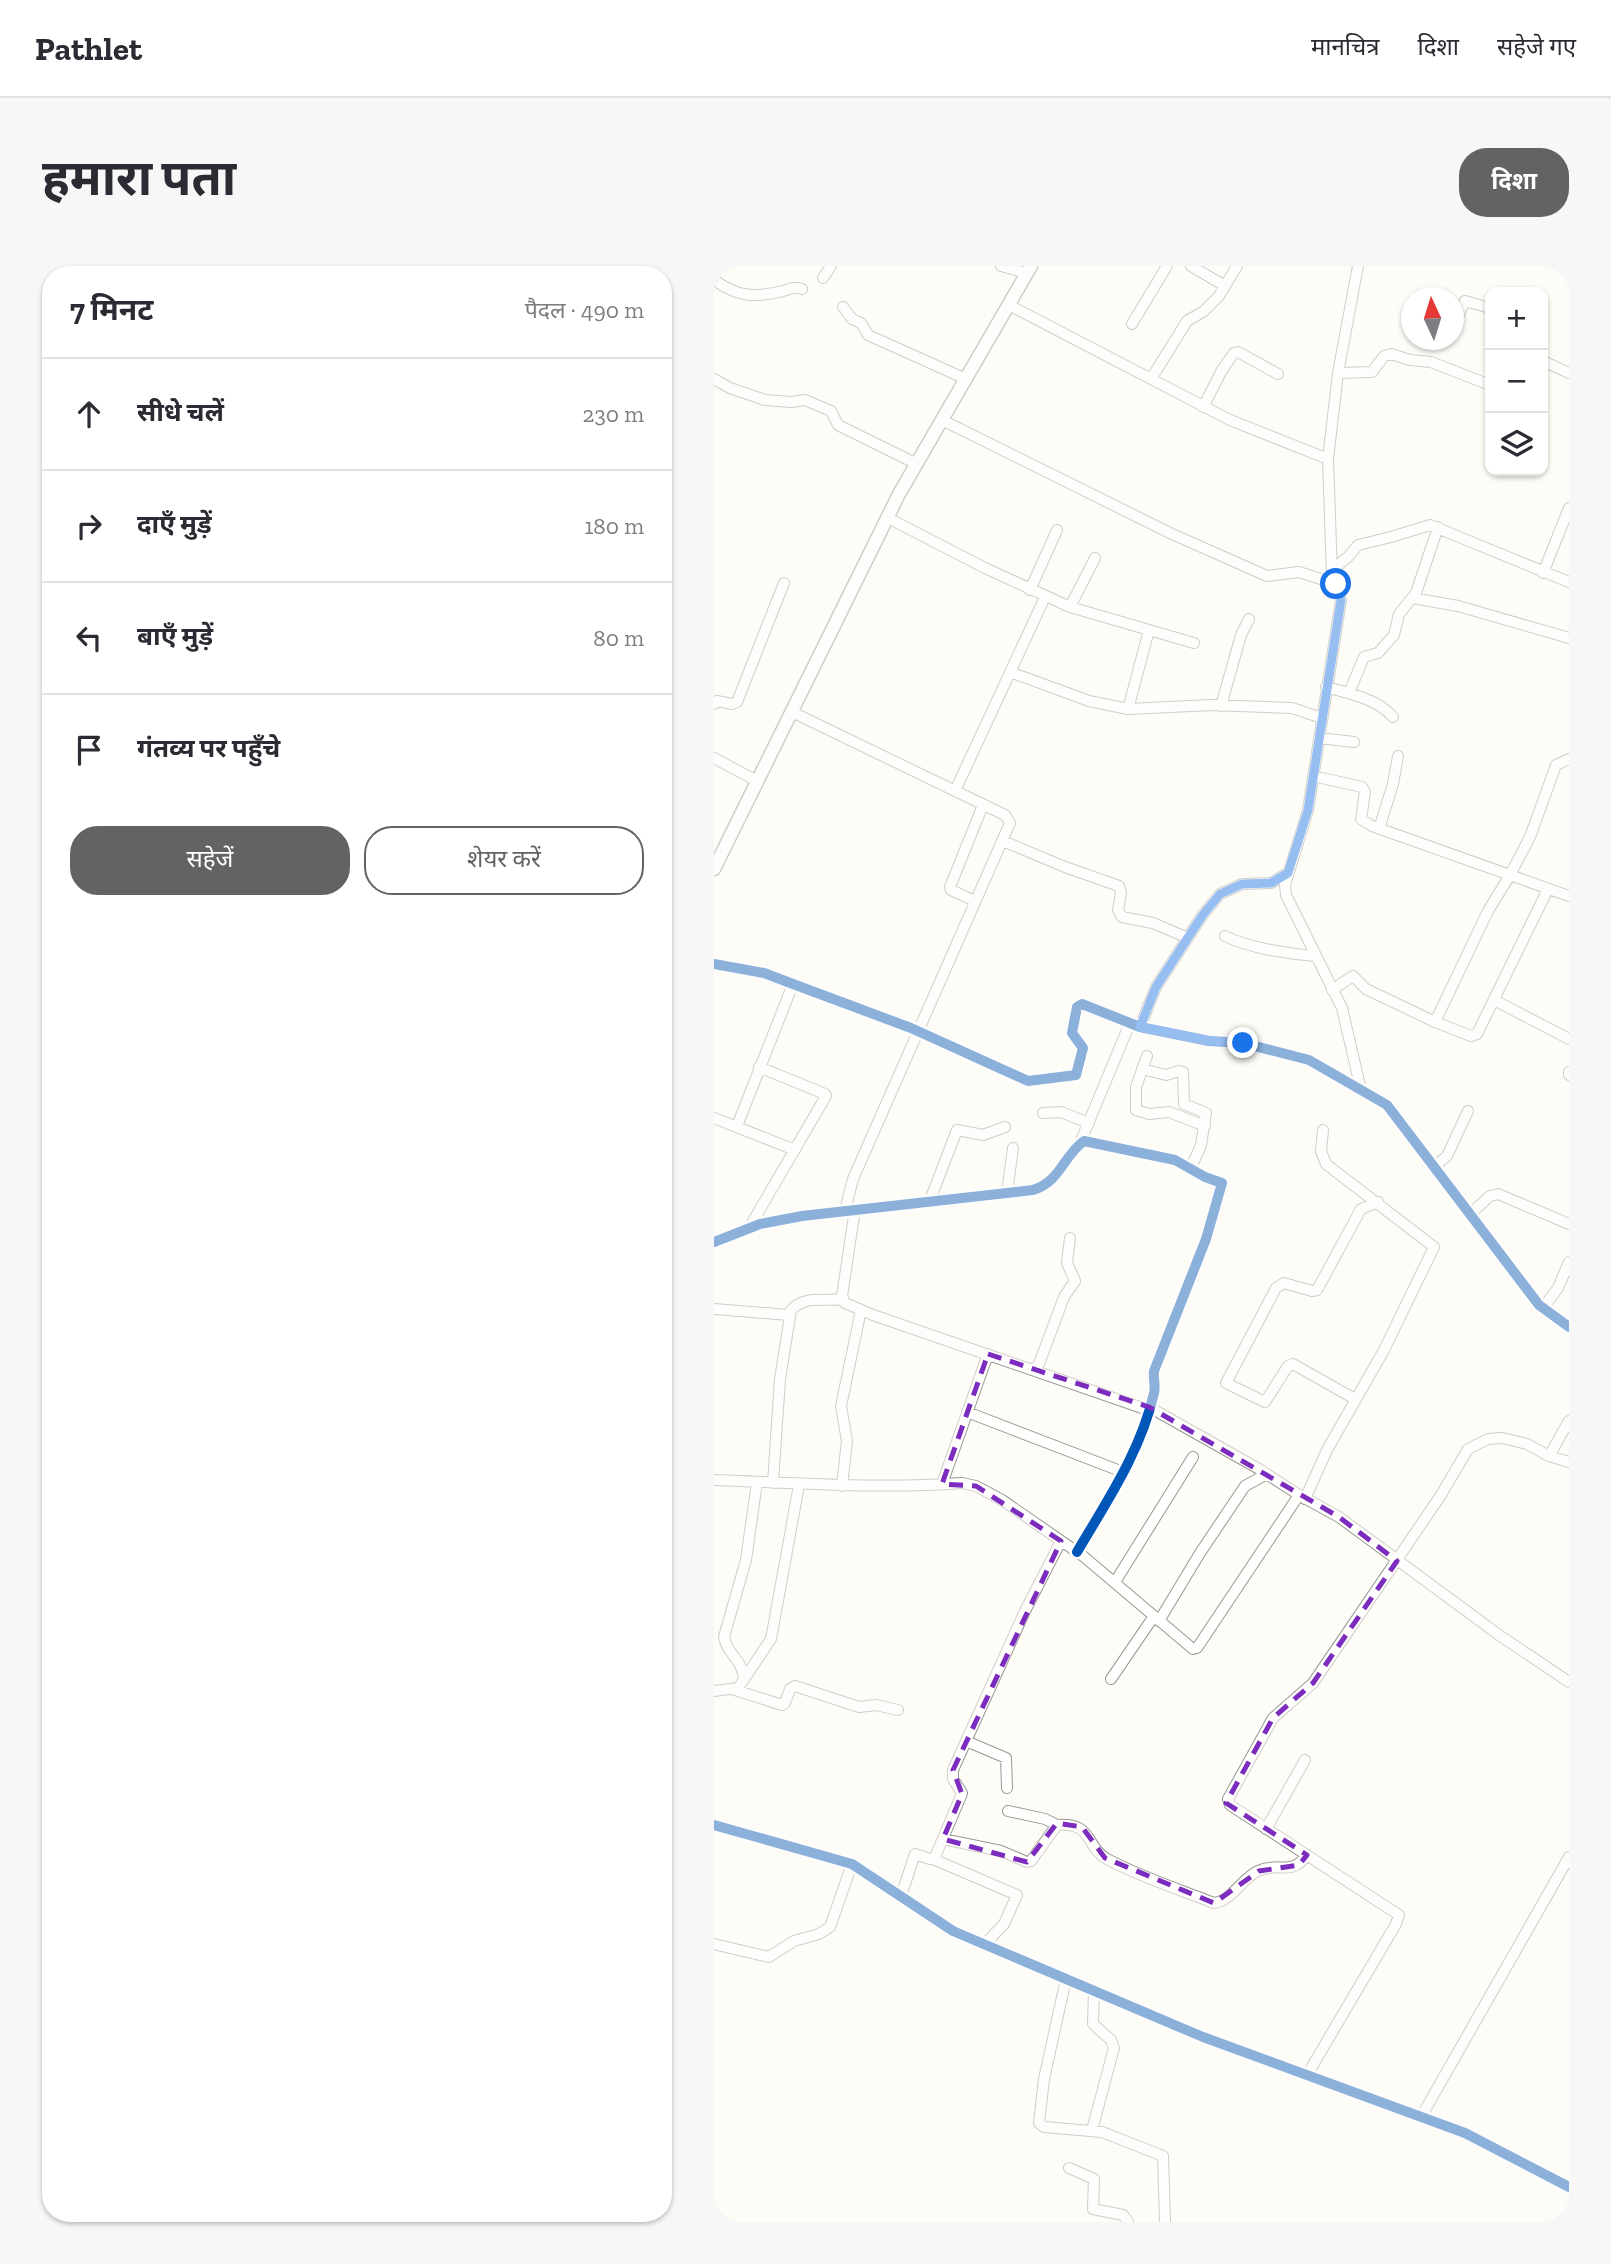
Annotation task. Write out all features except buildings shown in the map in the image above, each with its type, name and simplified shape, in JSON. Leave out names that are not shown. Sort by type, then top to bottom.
[{"type":"street","points":[[823,278],[831,266]]},
{"type":"street","points":[[714,869],[888,518],[1029,270],[1001,266]]},
{"type":"street","points":[[1132,324],[1167,266]]},
{"type":"street","points":[[1191,266],[1225,286]]},
{"type":"street","points":[[1151,379],[1187,321],[1207,308],[1237,266]]},
{"type":"street","points":[[1358,266],[1338,373],[1328,459],[1332,570],[1341,600],[1308,810],[1284,885],[1286,895],[1342,1008],[1361,1090]]},
{"type":"street","points":[[714,280],[729,290],[748,295],[779,292],[795,287],[802,289]]},
{"type":"street","points":[[1464,303],[1465,301],[1485,307]]},
{"type":"street","points":[[1009,305],[1203,407],[1328,459]]},
{"type":"street","points":[[843,307],[852,319],[861,323],[868,335],[966,379]]},
{"type":"street","points":[[1203,407],[1234,353],[1238,352],[1278,374]]},
{"type":"street","points":[[1338,373],[1372,372],[1384,356],[1391,354],[1410,360],[1431,362],[1485,383]]},
{"type":"street","points":[[1548,363],[1569,373]]},
{"type":"street","points":[[714,379],[730,388],[765,400],[804,400],[831,411],[838,425],[917,464]]},
{"type":"street","points":[[942,420],[1172,534],[1267,576],[1299,572],[1336,584]]},
{"type":"street","points":[[1543,573],[1569,508]]},
{"type":"street","points":[[888,518],[1045,597],[1070,607],[1194,643]]},
{"type":"street","points":[[1332,570],[1358,545],[1396,536],[1425,525],[1438,527],[1569,582]]},
{"type":"street","points":[[1349,693],[1364,657],[1378,653],[1395,632],[1399,614],[1413,598],[1438,527]]},
{"type":"street","points":[[1030,590],[1057,530]]},
{"type":"street","points":[[1070,607],[1094,558]]},
{"type":"street","points":[[714,704],[717,701],[732,704],[737,702],[784,583]]},
{"type":"street","points":[[955,791],[1045,597]]},
{"type":"street","points":[[1413,598],[1458,606],[1569,638]]},
{"type":"street","points":[[1221,706],[1241,635],[1249,619]]},
{"type":"street","points":[[1128,709],[1149,630]]},
{"type":"street","points":[[1010,672],[1089,701],[1128,709],[1221,706],[1292,708],[1322,718]]},
{"type":"street","points":[[1326,687],[1384,707],[1392,717]]},
{"type":"street","points":[[792,712],[1009,818],[1009,827],[1003,841],[853,1179],[842,1299]]},
{"type":"street","points":[[1319,738],[1354,742]]},
{"type":"street","points":[[1379,829],[1393,784],[1398,756]]},
{"type":"street","points":[[714,758],[757,781]]},
{"type":"street","points":[[1435,1021],[1488,911],[1535,826],[1556,765],[1569,759]]},
{"type":"street","points":[[1313,776],[1362,787],[1365,792],[1361,819],[1379,829],[1569,896]]},
{"type":"street","points":[[975,901],[951,890],[950,887],[983,805]]},
{"type":"street","points":[[1003,841],[1119,886],[1121,892],[1118,910],[1122,917],[1153,923],[1188,938]]},
{"type":"street","points":[[714,1242],[749,1228],[802,1216],[1007,1193],[1044,1186],[1053,1179],[1080,1143],[1135,1025],[1202,916],[1224,891],[1242,884],[1268,884],[1288,873]]},
{"type":"street","points":[[1332,990],[1353,976],[1366,989],[1474,1036],[1480,1030],[1548,889]]},
{"type":"street","points":[[1224,936],[1287,954],[1316,956]]},
{"type":"street","points":[[714,964],[764,973],[918,1031],[1032,1082],[1076,1075],[1083,1048],[1072,1033],[1079,1005],[1135,1025],[1209,1041],[1243,1043],[1309,1060],[1387,1105],[1543,1308],[1569,1327]]},
{"type":"street","points":[[737,1126],[793,984]]},
{"type":"street","points":[[1493,1000],[1569,1039]]},
{"type":"street","points":[[1147,1056],[1134,1095],[1136,1110],[1149,1114],[1169,1112],[1205,1126]]},
{"type":"street","points":[[749,1228],[826,1096],[759,1067]]},
{"type":"street","points":[[1142,1069],[1166,1075],[1183,1072],[1183,1102],[1186,1106],[1206,1113],[1201,1145],[1191,1168]]},
{"type":"street","points":[[1434,1167],[1447,1156],[1468,1111]]},
{"type":"street","points":[[1044,1113],[1061,1112],[1089,1123]]},
{"type":"street","points":[[714,1118],[795,1150]]},
{"type":"street","points":[[930,1200],[957,1130],[983,1135],[1005,1127]]},
{"type":"street","points":[[714,1480],[842,1486],[962,1483],[976,1486],[1002,1500],[1077,1552],[1189,1647],[1197,1648],[1302,1497],[1384,1350],[1434,1247],[1326,1164],[1321,1151],[1323,1130]]},
{"type":"street","points":[[1077,1552],[1136,1446],[1154,1391],[1154,1371],[1206,1239],[1222,1186],[1220,1181],[1205,1177],[1175,1160],[1088,1141],[1080,1143]]},
{"type":"street","points":[[1007,1193],[1013,1148]]},
{"type":"street","points":[[1470,1214],[1490,1196],[1498,1194],[1569,1224]]},
{"type":"street","points":[[1355,1399],[1293,1364],[1288,1366],[1265,1402],[1226,1382],[1276,1288],[1284,1283],[1317,1290],[1361,1209],[1378,1202]]},
{"type":"street","points":[[1033,1370],[1040,1360],[1064,1297],[1075,1281],[1067,1264],[1070,1238]]},
{"type":"street","points":[[1543,1308],[1558,1288],[1569,1262]]},
{"type":"street","points":[[773,1483],[780,1379],[789,1315],[794,1306],[808,1300],[842,1299],[861,1310],[1149,1409],[1268,1474],[1347,1522],[1499,1635],[1569,1682]]},
{"type":"street","points":[[714,1309],[789,1315]]},
{"type":"street","points":[[842,1486],[847,1441],[841,1406],[861,1310]]},
{"type":"street","points":[[942,1484],[988,1354]]},
{"type":"street","points":[[967,1412],[1123,1472]]},
{"type":"street","points":[[1549,1456],[1569,1421]]},
{"type":"street","points":[[1307,2075],[1399,1915],[1230,1805],[1228,1799],[1273,1718],[1313,1683],[1441,1495],[1468,1449],[1488,1439],[1502,1438],[1527,1444],[1549,1456],[1569,1462]]},
{"type":"street","points":[[1115,1582],[1193,1457]]},
{"type":"street","points":[[1111,1679],[1156,1618],[1245,1486],[1268,1474]]},
{"type":"street","points":[[744,1680],[743,1666],[728,1648],[724,1637],[746,1560],[757,1482]]},
{"type":"street","points":[[735,1689],[771,1639],[799,1485]]},
{"type":"street","points":[[933,1859],[962,1793],[952,1775],[1025,1611],[1061,1541]]},
{"type":"street","points":[[714,1690],[735,1689],[782,1705],[790,1689],[795,1686],[859,1707],[876,1705],[898,1710]]},
{"type":"street","points":[[966,1741],[1006,1758],[1007,1788]]},
{"type":"street","points":[[1266,1829],[1305,1760]]},
{"type":"street","points":[[1008,1811],[1083,1829],[1105,1858],[1214,1903],[1223,1900],[1259,1871],[1277,1866],[1294,1868],[1307,1855]]},
{"type":"street","points":[[714,1825],[852,1864],[953,1931],[1203,2037],[1465,2133],[1569,2187]]},
{"type":"street","points":[[943,1839],[1001,1851],[1027,1862],[1031,1861],[1058,1825]]},
{"type":"street","points":[[901,1896],[915,1854],[1017,1895],[1003,1924],[985,1944]]},
{"type":"street","points":[[1421,2117],[1569,1857]]},
{"type":"street","points":[[714,1944],[769,1957],[798,1939],[825,1931],[833,1921],[852,1864]]},
{"type":"street","points":[[1066,1979],[1038,2119],[1044,2127],[1102,2132],[1163,2156],[1165,2222]]},
{"type":"street","points":[[1092,2130],[1114,2048],[1111,2040],[1093,2024],[1094,1991]]},
{"type":"street","points":[[1069,2168],[1094,2179],[1093,2209],[1123,2215],[1128,2222]]},
{"type":"highlighted area","points":[[988,1354],[1149,1407],[1339,1517],[1397,1561],[1313,1683],[1273,1718],[1226,1803],[1307,1855],[1299,1865],[1259,1871],[1214,1903],[1105,1858],[1082,1827],[1057,1823],[1027,1862],[943,1839],[962,1794],[953,1770],[1061,1541],[976,1486],[942,1484]]},
{"type":"cycle path","points":[[714,964],[764,973],[911,1028],[1028,1081],[1076,1075],[1083,1048],[1072,1033],[1077,1007],[1082,1004],[1140,1027],[1209,1041],[1243,1043],[1309,1060],[1387,1105],[1539,1305],[1569,1327]]},
{"type":"cycle path","points":[[714,1242],[760,1224],[802,1216],[1033,1190],[1050,1181],[1084,1141],[1175,1160],[1222,1183],[1206,1239],[1154,1371],[1154,1393],[1141,1435],[1122,1475],[1077,1552]]},
{"type":"cycle path","points":[[714,1825],[852,1864],[953,1931],[1203,2037],[1465,2133],[1569,2187]]},
{"type":"route","points":[[1243,1043],[1209,1041],[1140,1027],[1156,987],[1202,916],[1220,894],[1242,884],[1268,884],[1288,873],[1308,810],[1341,600],[1336,584]]}]
